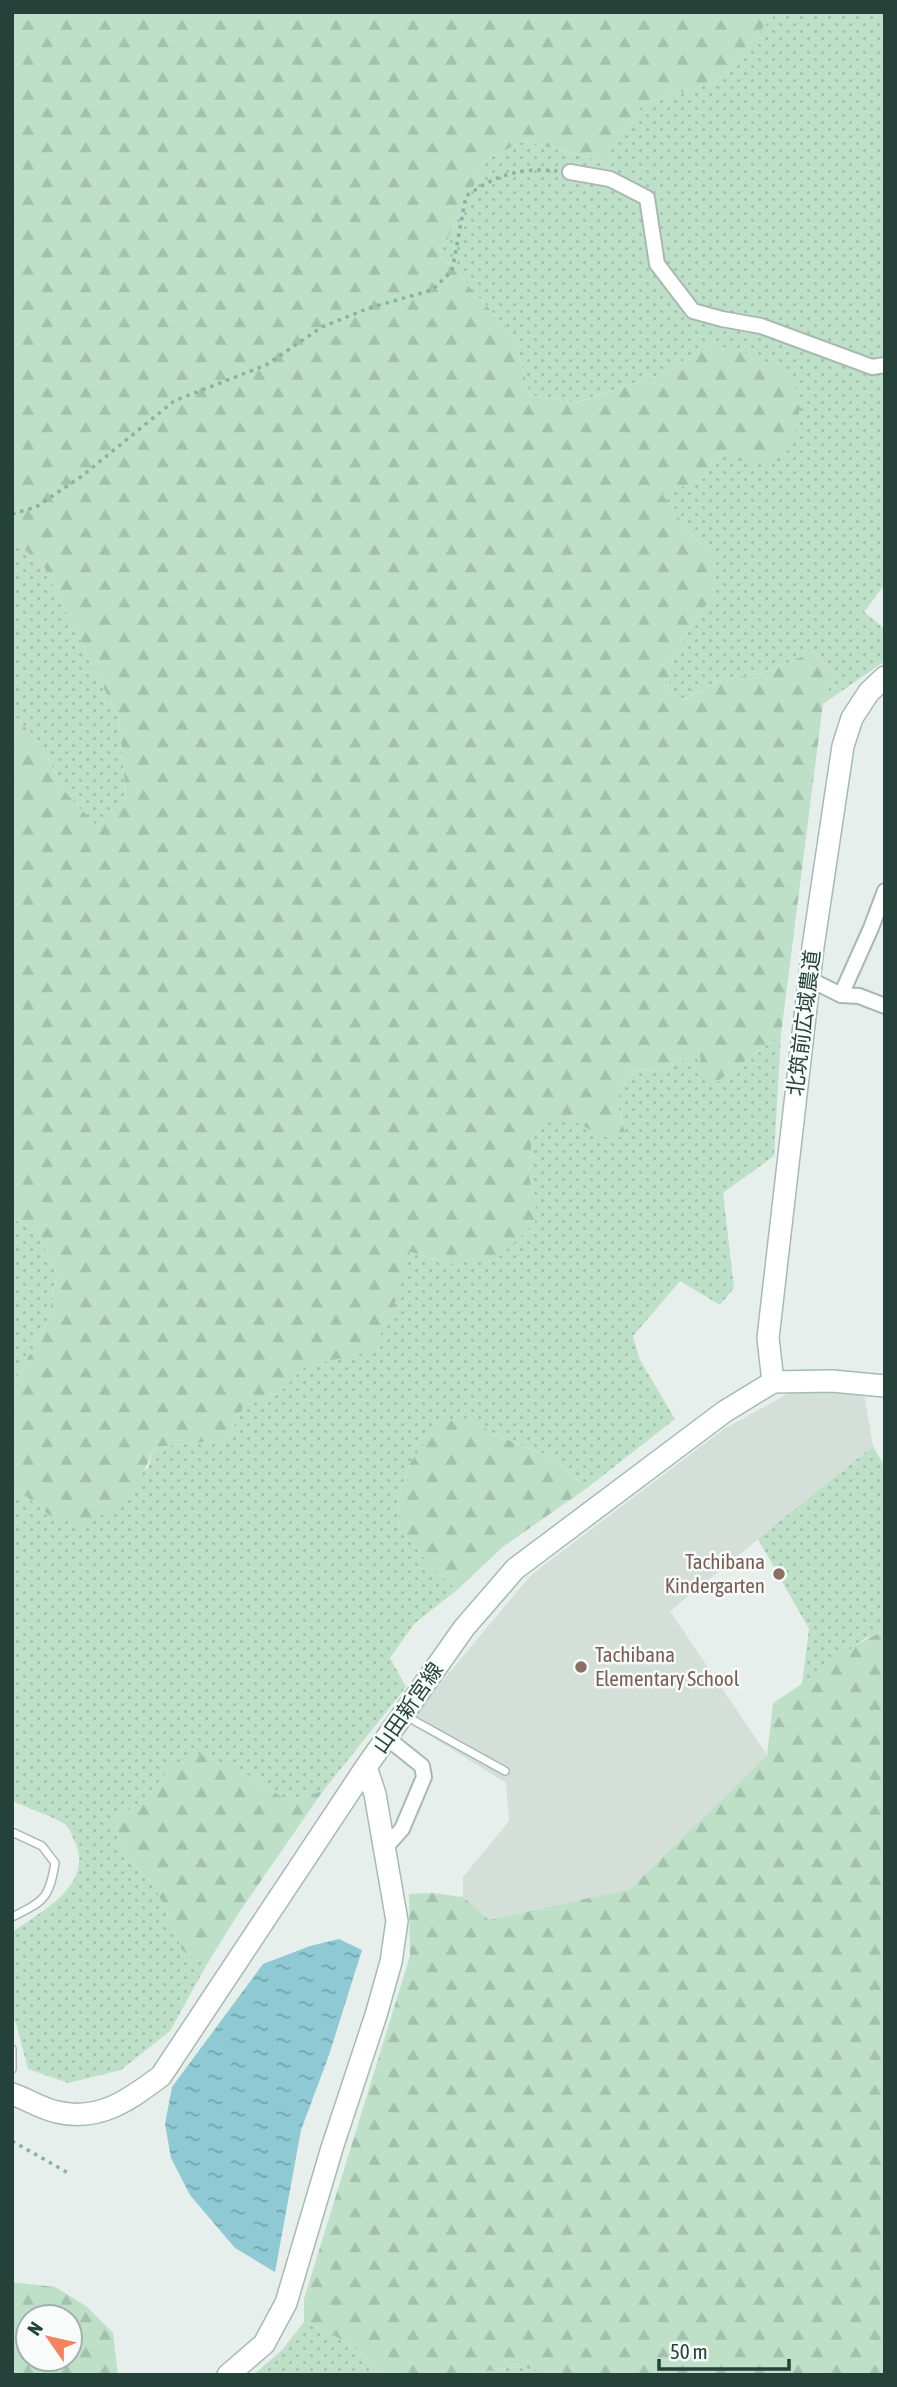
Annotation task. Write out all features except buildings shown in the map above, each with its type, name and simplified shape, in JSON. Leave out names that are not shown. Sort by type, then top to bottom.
[{"type":"street","points":[[570,172],[610,179],[647,198],[657,264],[693,311],[761,326],[872,367],[885,365]]},
{"type":"street","name":"北筑前広域農道","points":[[773,1382],[768,1338],[827,843],[843,746],[852,718],[869,692],[885,677]]},
{"type":"street","points":[[841,995],[885,891]]},
{"type":"street","points":[[809,979],[841,995],[859,996],[885,1006]]},
{"type":"street","points":[[773,1382],[832,1381],[885,1386]]},
{"type":"street","name":"山田新宮線","points":[[12,2094],[57,2112],[89,2115],[127,2102],[161,2076],[366,1767],[464,1628],[515,1569],[724,1412],[773,1382]]},
{"type":"street","points":[[384,1849],[402,1829],[424,1777],[422,1766],[387,1738]]},
{"type":"street","points":[[228,2375],[264,2344],[286,2303],[391,1962],[397,1921],[375,1794],[366,1767]]},
{"type":"lane","points":[[404,1714],[505,1771]]},
{"type":"lane","points":[[12,1832],[42,1846],[55,1863],[51,1886],[39,1903],[12,1917]]},
{"type":"lane","points":[[12,2049],[12,2069]]},
{"type":"path","points":[[12,514],[36,507],[82,476],[174,401],[266,365],[322,327],[369,308],[432,290],[452,271],[466,196],[491,179],[534,168],[570,172]]},
{"type":"path","points":[[12,2141],[70,2174]]},
{"type":"shaded area","name":"Tachibana Elementary School","points":[[791,1392],[864,1393],[873,1446],[670,1611],[767,1755],[630,1889],[489,1920],[463,1897],[463,1877],[509,1821],[506,1783],[408,1722],[531,1575],[724,1429]]},
{"type":"green space","points":[[12,12],[777,12],[716,82],[643,104],[604,161],[524,141],[487,159],[440,254],[513,335],[530,395],[576,403],[666,373],[709,343],[746,353],[783,369],[802,400],[793,439],[781,461],[737,461],[726,451],[701,480],[662,494],[688,531],[714,555],[714,595],[693,623],[670,664],[668,691],[683,700],[718,681],[770,671],[812,652],[835,673],[823,704],[781,1034],[717,1082],[702,1080],[700,1054],[659,1070],[631,1069],[617,1101],[626,1137],[603,1137],[574,1121],[549,1121],[532,1139],[529,1177],[536,1199],[535,1223],[500,1256],[454,1264],[410,1252],[394,1306],[373,1351],[306,1366],[279,1393],[244,1406],[226,1440],[154,1447],[136,1484],[119,1502],[85,1526],[49,1515],[12,1488],[12,1386],[47,1323],[57,1275],[36,1229],[12,1219],[12,713],[42,746],[65,792],[96,825],[126,797],[119,719],[43,565],[12,540]]},
{"type":"green space","points":[[777,12],[885,12],[885,584],[864,612],[885,629],[885,661],[823,704],[835,673],[812,652],[770,671],[718,681],[682,700],[668,691],[670,664],[693,623],[714,595],[714,555],[688,531],[661,494],[701,480],[726,451],[709,343],[666,373],[575,403],[530,395],[513,335],[440,254],[487,159],[524,141],[604,161],[643,104],[716,82]]},
{"type":"green space","points":[[12,540],[43,565],[119,719],[126,797],[96,826],[65,792],[42,746],[12,713]]},
{"type":"green space","points":[[781,1034],[774,1156],[723,1193],[734,1288],[720,1305],[680,1281],[633,1336],[640,1360],[675,1419],[587,1488],[549,1456],[500,1437],[468,1418],[411,1461],[397,1500],[400,1529],[432,1567],[457,1590],[415,1623],[390,1658],[406,1687],[323,1791],[288,1801],[243,1772],[171,1766],[150,1794],[114,1821],[123,1855],[155,1886],[182,1949],[206,1966],[170,2031],[121,2070],[68,2083],[28,2069],[16,2023],[12,2020],[12,1932],[63,1894],[78,1870],[79,1855],[66,1825],[12,1801],[12,1488],[49,1515],[148,1468],[154,1447],[226,1440],[244,1406],[279,1393],[409,1252],[454,1264],[536,1199],[529,1177],[532,1139],[549,1121],[574,1121],[604,1137],[626,1137],[617,1101],[631,1069],[660,1070],[701,1053],[717,1082]]},
{"type":"green space","points":[[12,1219],[36,1229],[57,1275],[47,1323],[12,1386]]},
{"type":"green space","points":[[468,1418],[500,1437],[549,1456],[587,1488],[504,1546],[457,1590],[432,1567],[400,1529],[397,1500],[411,1461],[441,1422]]},
{"type":"green space","points":[[873,1446],[885,1467],[885,1630],[866,1638],[802,1685],[809,1629],[758,1539]]},
{"type":"green space","points":[[885,1630],[885,2375],[581,2375],[514,2367],[462,2375],[383,2375],[347,2343],[304,2322],[304,2299],[410,1956],[409,1894],[433,1893],[463,1897],[489,1920],[630,1889],[767,1755],[773,1703],[842,1655]]},
{"type":"green space","points":[[196,1753],[243,1772],[288,1801],[323,1791],[238,1914],[206,1966],[182,1950],[155,1886],[123,1855],[114,1821],[150,1794],[171,1766]]},
{"type":"green space","points":[[12,2282],[55,2287],[81,2303],[14,2303],[14,2373],[84,2373],[84,2305],[113,2333],[118,2375],[12,2375]]},
{"type":"green space","points":[[304,2322],[347,2343],[383,2375],[253,2375],[281,2351]]},
{"type":"green space","points":[[514,2367],[581,2375],[462,2375]]},
{"type":"water","points":[[339,1939],[362,1950],[329,2055],[301,2130],[275,2272],[235,2248],[190,2195],[171,2158],[165,2124],[172,2087],[263,1964],[310,1946]]},
{"type":"place","name":"Tachibana Kindergarten","points":[[779,1574]]},
{"type":"place","name":"Tachibana Elementary School","points":[[581,1667]]}]
